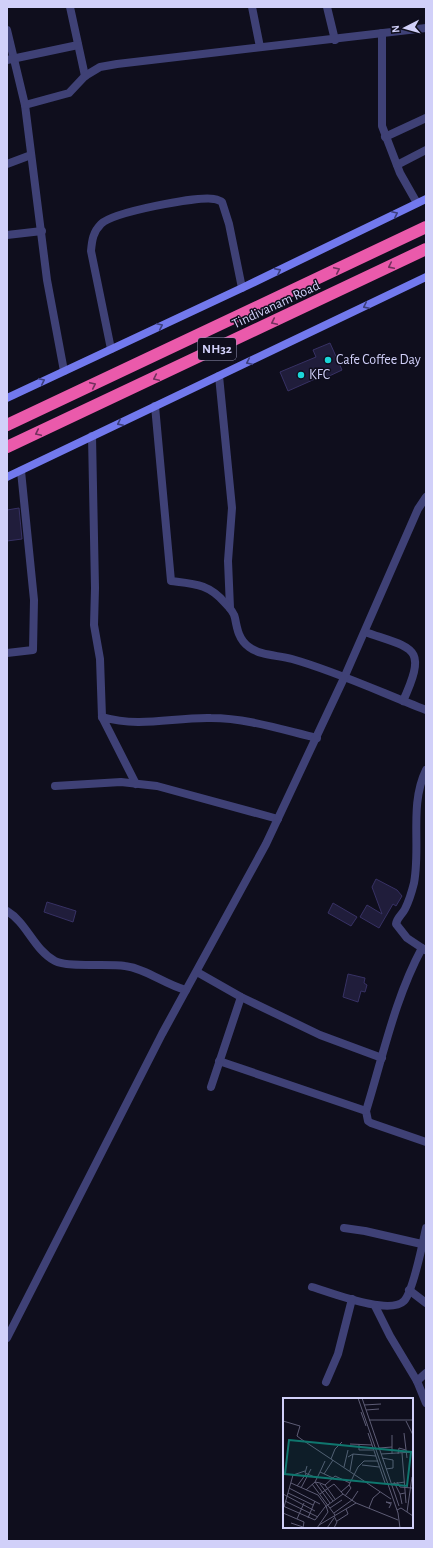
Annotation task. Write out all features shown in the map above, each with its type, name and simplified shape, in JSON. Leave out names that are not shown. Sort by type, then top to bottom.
[{"type":"highway","name":"NH32","points":[[7,425],[426,227]]},
{"type":"highway","name":"Tindivanam Road","points":[[7,447],[426,249]]},
{"type":"street","points":[[70,7],[85,76]]},
{"type":"street","points":[[252,7],[260,47]]},
{"type":"street","points":[[327,7],[335,40]]},
{"type":"street","points":[[25,105],[68,93],[85,76],[100,67],[426,28]]},
{"type":"street","points":[[7,30],[10,59],[25,105],[48,280],[64,372]]},
{"type":"street","points":[[382,33],[381,111],[385,137],[397,166],[417,203]]},
{"type":"street","points":[[10,59],[78,45]]},
{"type":"street","points":[[385,137],[426,118]]},
{"type":"street","points":[[397,166],[426,150]]},
{"type":"street","points":[[7,164],[31,155]]},
{"type":"street","points":[[111,349],[91,251],[92,235],[102,223],[114,216],[186,201],[215,199],[222,202],[229,224],[242,288]]},
{"type":"street","points":[[7,398],[242,288],[426,199]]},
{"type":"street","points":[[7,235],[42,231]]},
{"type":"street","points":[[7,478],[426,277]]},
{"type":"street","points":[[219,376],[232,508],[228,561],[230,608]]},
{"type":"street","points":[[155,406],[171,581],[197,584],[211,589],[230,608],[235,616],[236,627],[242,642],[249,648],[268,655],[292,659],[426,710]]},
{"type":"street","points":[[92,436],[95,588],[94,625],[100,659],[102,717],[136,784]]},
{"type":"street","points":[[7,654],[34,650],[33,593],[21,471]]},
{"type":"street","points":[[7,1338],[186,990],[278,819],[365,632],[418,509],[426,497]]},
{"type":"street","points":[[365,632],[406,646],[412,651],[416,666],[414,678],[403,701]]},
{"type":"street","points":[[102,717],[119,722],[136,723],[212,718],[248,722],[317,738]]},
{"type":"street","points":[[426,770],[421,780],[418,798],[414,883],[405,910],[397,918],[396,924],[407,938],[424,949],[405,984],[366,1110],[368,1121],[371,1123],[426,1142]]},
{"type":"street","points":[[55,786],[121,782],[136,784],[190,794],[278,819]]},
{"type":"street","points":[[7,911],[25,927],[46,955],[60,963],[69,965],[106,964],[141,969],[171,986],[186,990]]},
{"type":"street","points":[[197,972],[240,997],[320,1034],[382,1058]]},
{"type":"street","points":[[211,1087],[240,997]]},
{"type":"street","points":[[219,1061],[366,1110]]},
{"type":"street","points":[[344,1228],[365,1231],[424,1245]]},
{"type":"street","points":[[312,1287],[375,1306],[397,1305],[404,1302],[424,1245],[426,1228]]},
{"type":"street","points":[[409,1290],[426,1303]]},
{"type":"street","points":[[326,1382],[338,1354],[352,1299]]},
{"type":"street","points":[[375,1306],[390,1336],[417,1380],[426,1403]]},
{"type":"street","points":[[417,1380],[426,1373]]},
{"type":"building","points":[[330,343],[342,370],[325,378],[324,375],[288,391],[280,372],[316,357],[313,350]]},
{"type":"building","points":[[19,508],[22,539],[7,541],[7,510]]},
{"type":"building","points":[[376,879],[397,890],[402,896],[396,906],[393,904],[379,928],[360,917],[367,905],[382,914],[372,887]]},
{"type":"building","points":[[47,902],[76,911],[73,922],[44,912]]},
{"type":"building","points":[[333,903],[357,917],[351,926],[328,913]]},
{"type":"building","points":[[348,974],[365,978],[364,983],[367,985],[365,992],[361,991],[358,1002],[343,997]]},
{"type":"place","name":"Cafe Coffee Day","points":[[328,360]]},
{"type":"place","name":"KFC","points":[[301,375]]}]
